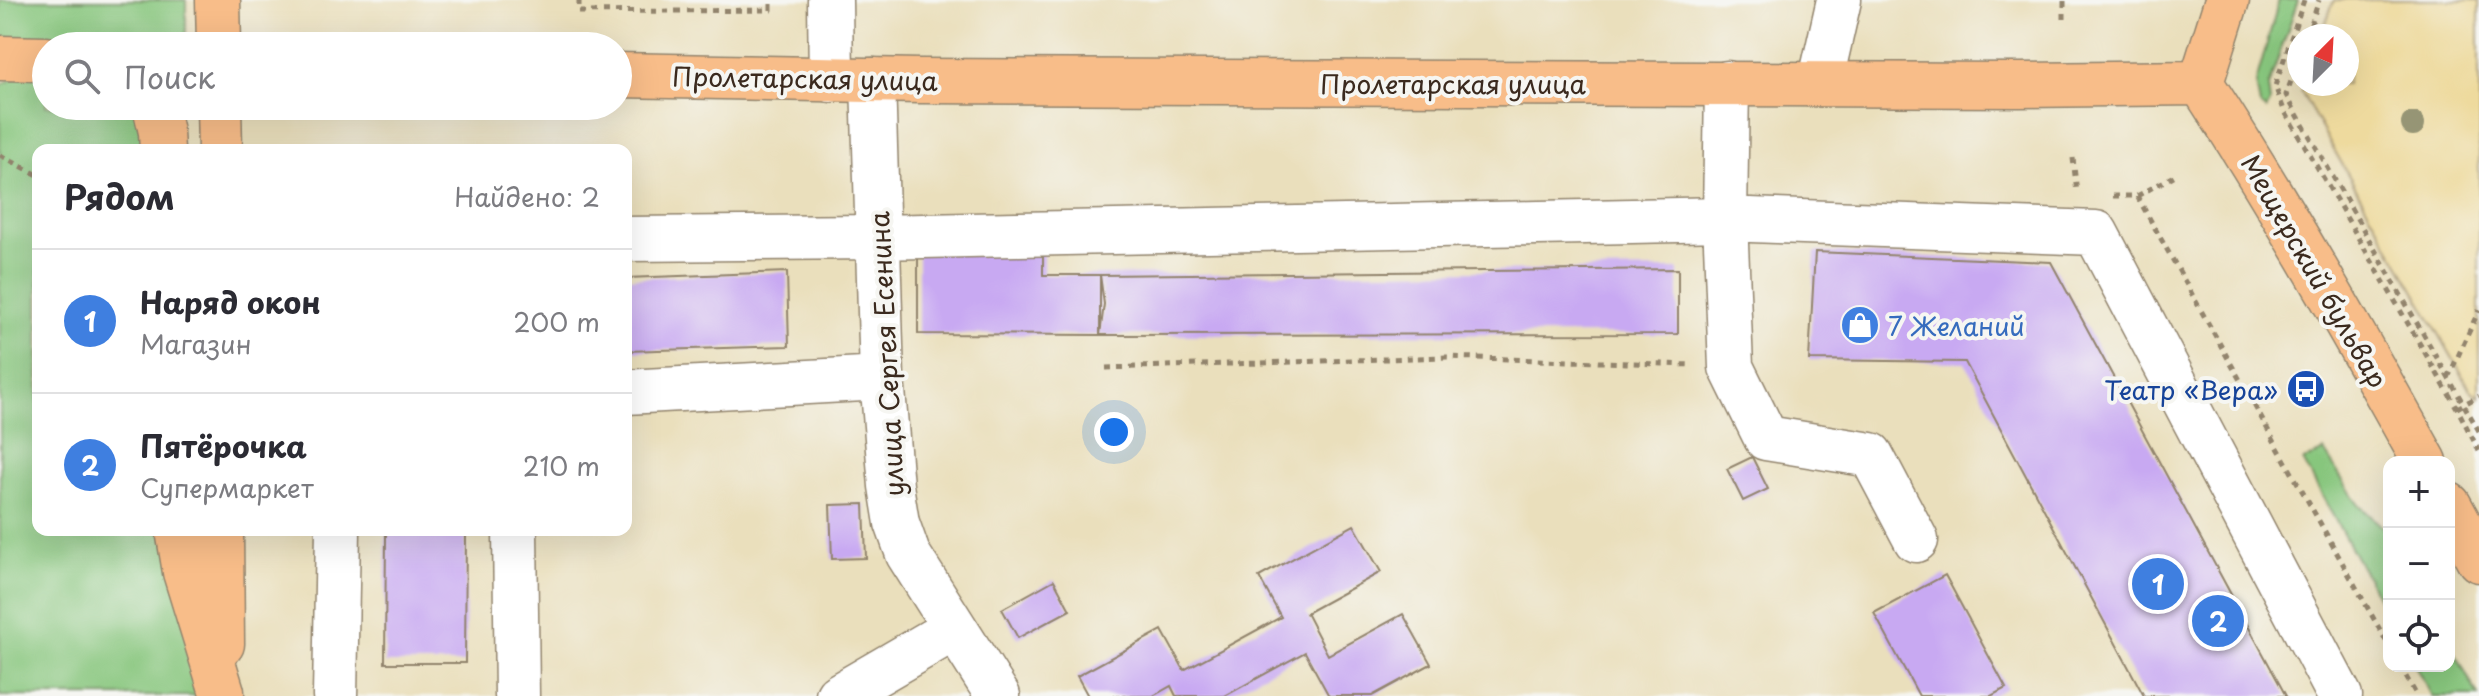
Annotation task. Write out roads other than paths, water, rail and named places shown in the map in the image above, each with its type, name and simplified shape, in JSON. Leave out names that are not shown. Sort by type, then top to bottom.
[{"type":"main road","points":[[218,0],[219,32]]},
{"type":"main road","points":[[2201,83],[2227,0]]},
{"type":"main road","points":[[0,58],[32,59]]},
{"type":"main road","name":"Пролетарская улица","points":[[632,75],[852,80],[2201,83]]},
{"type":"main road","name":"Мещерский бульвар","points":[[2201,83],[2281,210],[2422,456]]},
{"type":"main road","points":[[158,120],[162,144]]},
{"type":"main road","points":[[219,120],[220,144]]},
{"type":"main road","points":[[2455,516],[2479,560]]},
{"type":"main road","points":[[179,536],[185,572],[222,694]]},
{"type":"main road","points":[[221,536],[222,694]]},
{"type":"lane","name":"улица Сергея Есенина","points":[[830,0],[852,80],[877,237],[882,378],[897,523],[908,554],[998,696]]},
{"type":"lane","points":[[1820,84],[1839,0]]},
{"type":"lane","points":[[1727,83],[1725,219],[1731,367],[1766,438],[1871,455],[1916,540]]},
{"type":"lane","points":[[632,239],[877,237],[1725,219],[2096,233],[2340,696]]},
{"type":"lane","points":[[632,392],[882,378]]},
{"type":"lane","points":[[335,696],[338,536]]},
{"type":"lane","points":[[515,536],[517,696]]},
{"type":"lane","points":[[838,696],[955,628]]},
{"type":"place","name":"7 Желаний","points":[[1860,325]]},
{"type":"place","name":"Театр «Вера»","points":[[2306,389]]},
{"type":"place","name":"Наряд окон","points":[[2158,584]]},
{"type":"place","name":"Пятёрочка","points":[[2218,621]]}]
